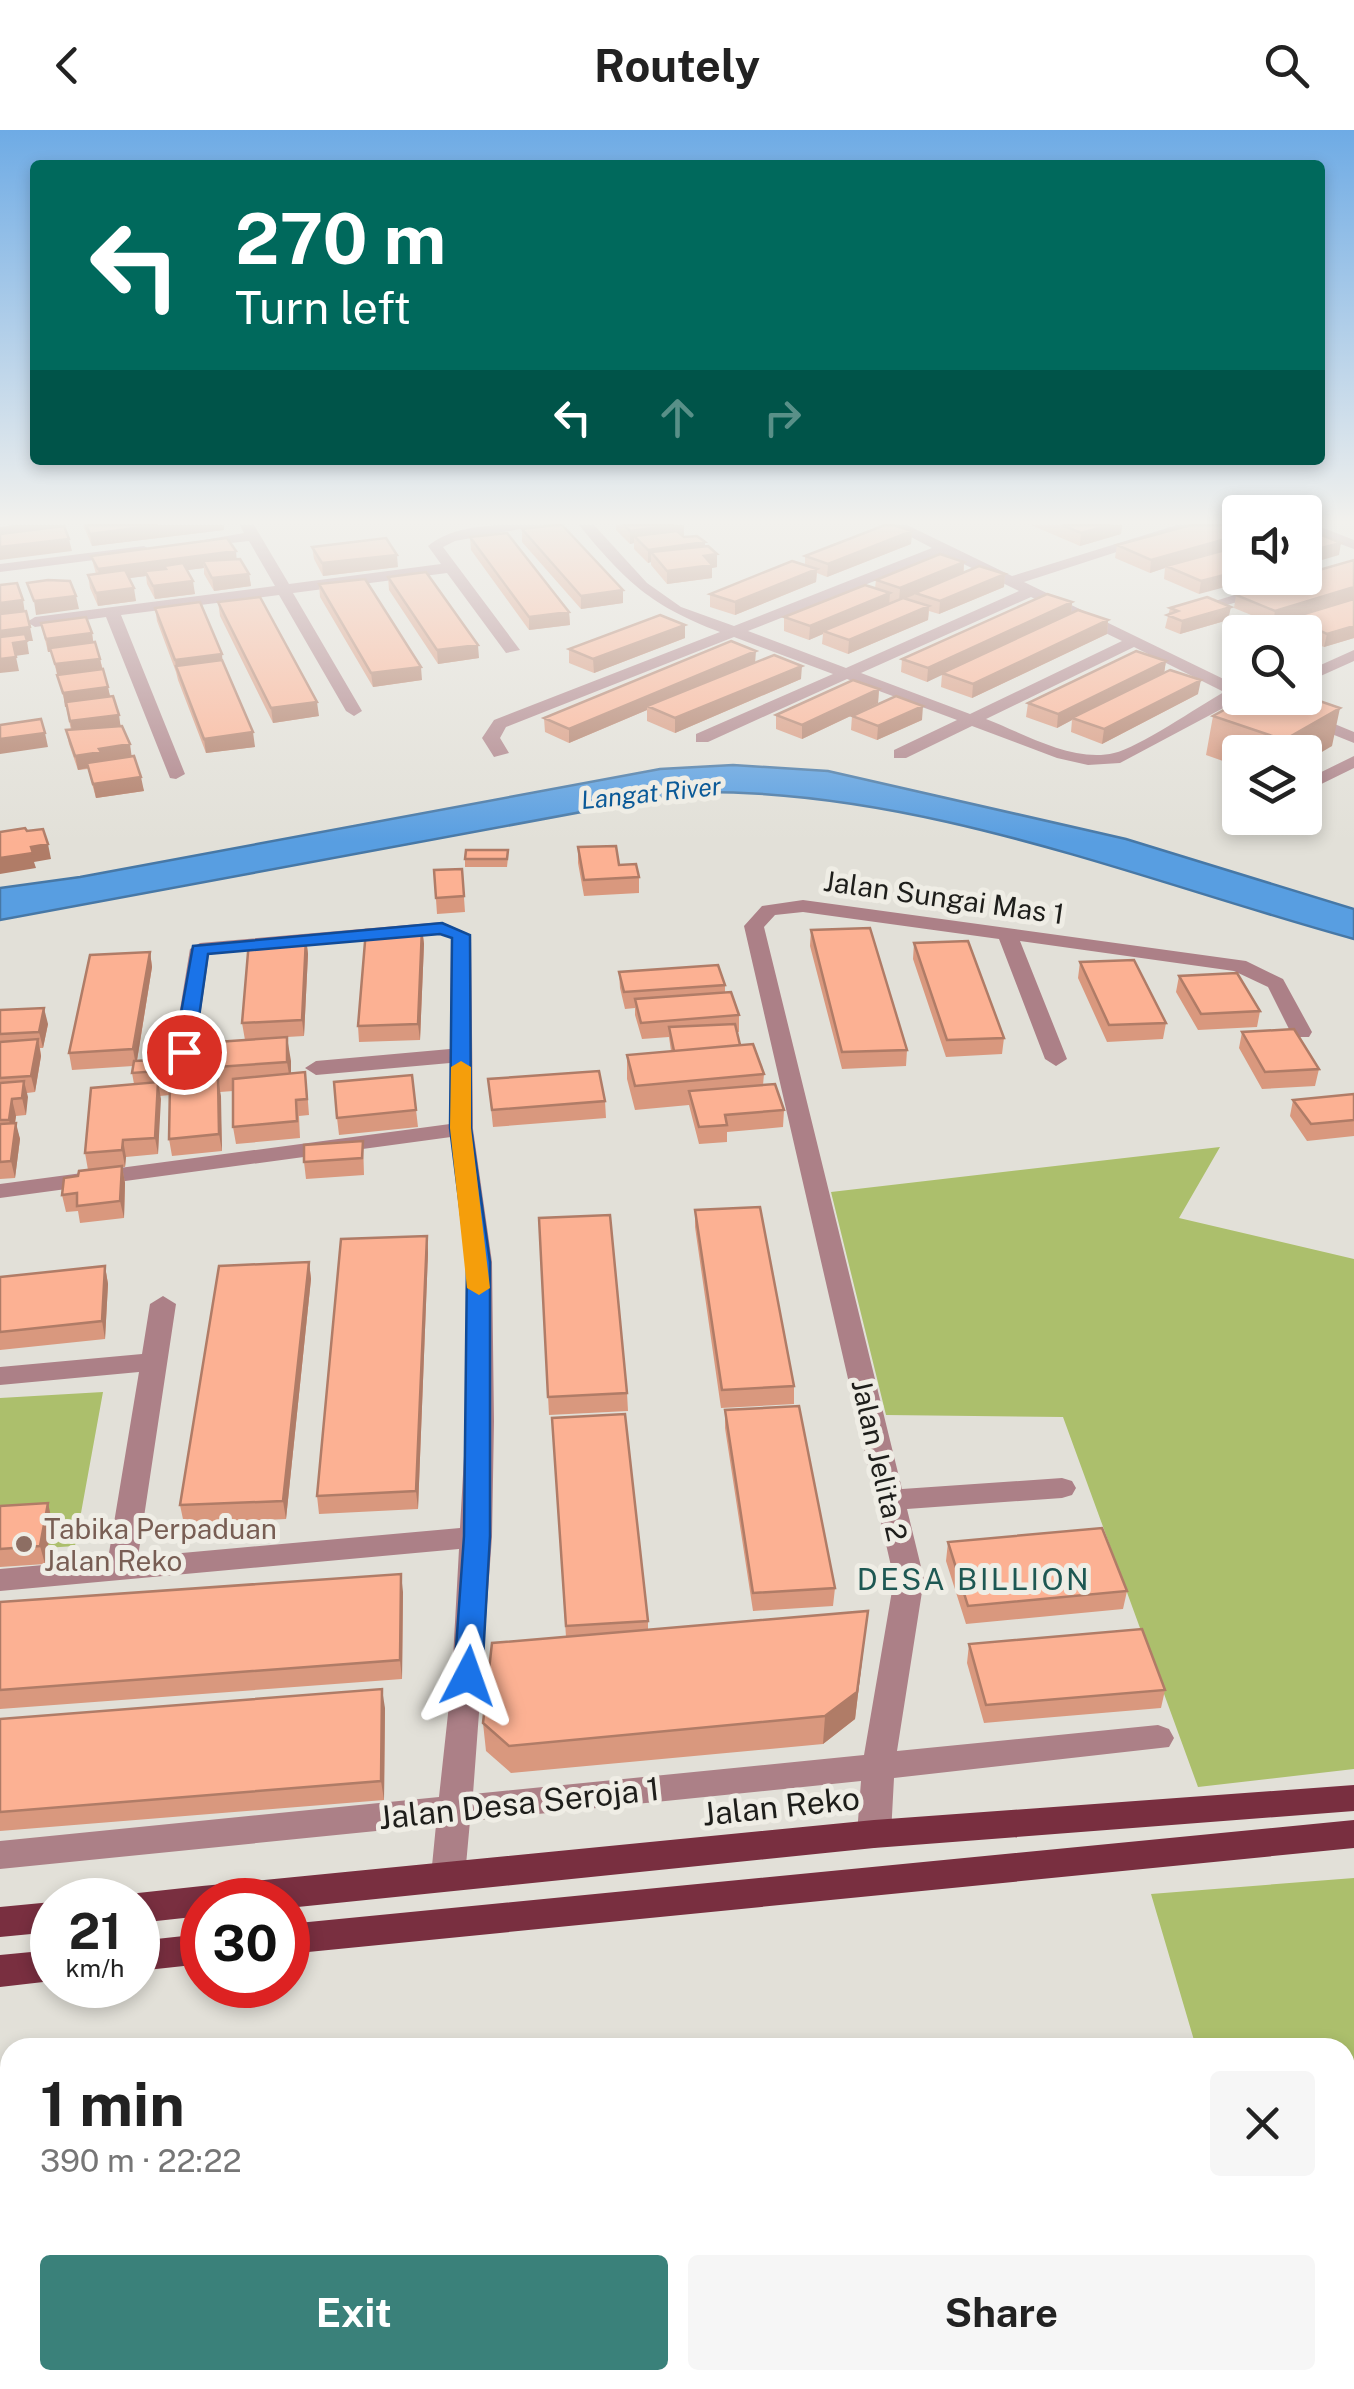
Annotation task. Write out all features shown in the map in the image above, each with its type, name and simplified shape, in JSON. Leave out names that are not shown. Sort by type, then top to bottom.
[{"type":"main road","name":"Jalan Reko","points":[[310,1890],[874,1834],[1354,1798]]},
{"type":"main road","points":[[310,1937],[1354,1834]]},
{"type":"main road","points":[[0,1922],[30,1919]]},
{"type":"main road","points":[[0,1972],[30,1969]]},
{"type":"street","points":[[119,630],[176,774]]},
{"type":"street","points":[[307,630],[354,711]]},
{"type":"street","points":[[497,630],[512,650]]},
{"type":"street","points":[[726,630],[1088,760],[1120,758],[1222,701]]},
{"type":"street","points":[[500,753],[491,738],[500,724],[734,630]]},
{"type":"street","points":[[702,738],[942,630]]},
{"type":"street","points":[[1109,630],[1222,684]]},
{"type":"street","points":[[900,754],[1133,642]]},
{"type":"street","points":[[1322,670],[1354,655]]},
{"type":"street","points":[[1300,715],[1354,738]]},
{"type":"street","points":[[1322,779],[1354,761]]},
{"type":"street","name":"Jalan Sungai Mas 1","points":[[792,1089],[754,926],[769,910],[803,906],[1239,965],[1276,983],[1301,1032]]},
{"type":"street","points":[[184,1052],[200,950],[442,928],[461,935],[460,1128],[478,1262],[477,1536],[448,1876]]},
{"type":"street","points":[[1007,933],[1056,1060]]},
{"type":"street","points":[[316,1068],[461,1054]]},
{"type":"street","name":"Jalan Jelita 2","points":[[792,1089],[908,1580],[878,1766],[874,1834]]},
{"type":"street","points":[[0,1191],[460,1128]]},
{"type":"street","points":[[122,1569],[164,1304]]},
{"type":"street","points":[[0,1376],[154,1362]]},
{"type":"street","points":[[890,1500],[1062,1488]]},
{"type":"street","points":[[0,1580],[477,1536]]},
{"type":"street","name":"Jalan Desa Seroja 1","points":[[0,1854],[1158,1738]]},
{"type":"green space","points":[[1220,1147],[1179,1218],[1354,1259],[1354,1769],[1198,1787],[1063,1417],[886,1415],[831,1192]]},
{"type":"green space","points":[[103,1392],[75,1546],[0,1551],[0,1398]]},
{"type":"green space","points":[[1354,1878],[1354,2038],[1193,2038],[1151,1894]]},
{"type":"water","name":"Langat River","points":[[733,765],[828,771],[1126,839],[1354,909],[1354,939],[1108,865],[943,821],[775,795],[689,792],[0,920],[0,888],[80,877],[660,769]]},
{"type":"building","points":[[43,630],[92,633],[46,639]]},
{"type":"building","points":[[164,630],[212,630],[222,654],[175,660]]},
{"type":"building","points":[[232,630],[278,630],[317,702],[271,708]]},
{"type":"building","points":[[346,630],[398,630],[421,667],[371,673]]},
{"type":"building","points":[[424,630],[468,630],[478,645],[437,650]]},
{"type":"building","points":[[619,630],[670,630],[593,659],[569,649]]},
{"type":"building","points":[[824,630],[872,630],[849,640]]},
{"type":"building","points":[[966,630],[1010,630],[928,668],[902,659]]},
{"type":"building","points":[[1034,630],[1086,630],[973,684],[942,673]]},
{"type":"building","points":[[25,634],[27,641],[13,643],[16,657],[0,659],[0,637]]},
{"type":"building","points":[[731,641],[756,651],[569,729],[544,718]]},
{"type":"building","points":[[95,642],[100,659],[55,664],[50,648]]},
{"type":"building","points":[[1136,651],[1166,661],[1058,714],[1028,703]]},
{"type":"building","points":[[774,655],[802,666],[675,718],[647,706]]},
{"type":"building","points":[[222,660],[253,732],[204,739],[176,666]]},
{"type":"building","points":[[103,669],[108,687],[63,693],[57,675]]},
{"type":"building","points":[[1170,670],[1201,680],[1104,729],[1072,718]]},
{"type":"building","points":[[853,680],[879,689],[802,725],[776,715]]},
{"type":"building","points":[[113,696],[119,715],[70,721],[66,702]]},
{"type":"building","points":[[896,696],[923,706],[878,726],[852,716]]},
{"type":"building","points":[[1322,702],[1340,708],[1293,735],[1269,735],[1213,716],[1222,711],[1222,715],[1322,715]]},
{"type":"building","points":[[41,719],[45,733],[0,739],[0,725]]},
{"type":"building","points":[[122,726],[130,744],[75,756],[66,730]]},
{"type":"building","points":[[134,756],[141,777],[93,784],[87,763]]},
{"type":"building","points":[[43,829],[48,844],[31,847],[33,853],[0,858],[0,832]]},
{"type":"building","points":[[616,846],[619,865],[636,864],[639,877],[584,880],[578,847]]},
{"type":"building","points":[[466,850],[508,850],[507,859],[465,859]]},
{"type":"building","points":[[462,869],[464,896],[436,898],[434,870]]},
{"type":"building","points":[[422,928],[418,1024],[358,1026],[366,930]]},
{"type":"building","points":[[870,928],[907,1050],[842,1052],[811,930]]},
{"type":"building","points":[[306,938],[302,1020],[242,1023],[249,941]]},
{"type":"building","points":[[968,941],[1004,1038],[947,1040],[914,943]]},
{"type":"building","points":[[150,952],[133,1049],[69,1053],[90,955]]},
{"type":"building","points":[[1134,960],[1166,1023],[1109,1025],[1080,962]]},
{"type":"building","points":[[718,965],[725,985],[624,992],[619,972]]},
{"type":"building","points":[[1237,973],[1260,1011],[1201,1014],[1179,976]]},
{"type":"building","points":[[731,992],[739,1015],[641,1023],[635,999]]},
{"type":"building","points":[[44,1008],[39,1032],[0,1034],[0,1010]]},
{"type":"building","points":[[735,1024],[740,1045],[674,1051],[669,1027]]},
{"type":"building","points":[[1294,1029],[1319,1069],[1265,1072],[1242,1032]]},
{"type":"building","points":[[287,1037],[287,1062],[132,1073],[134,1061],[154,1060],[154,1054],[174,1052],[174,1045]]},
{"type":"building","points":[[38,1039],[31,1076],[0,1078],[0,1042]]},
{"type":"building","points":[[753,1044],[764,1074],[635,1086],[627,1055]]},
{"type":"building","points":[[599,1071],[605,1101],[492,1110],[488,1079]]},
{"type":"building","points":[[305,1072],[307,1099],[296,1100],[297,1121],[233,1127],[233,1079]]},
{"type":"building","points":[[412,1075],[416,1110],[337,1118],[334,1082]]},
{"type":"building","points":[[218,1079],[219,1134],[169,1139],[170,1084]]},
{"type":"building","points":[[24,1081],[22,1098],[12,1099],[9,1120],[0,1120],[0,1083]]},
{"type":"building","points":[[158,1082],[155,1138],[123,1140],[122,1150],[85,1153],[91,1088]]},
{"type":"building","points":[[775,1084],[784,1110],[725,1115],[727,1125],[699,1127],[689,1091]]},
{"type":"building","points":[[1354,1094],[1354,1120],[1311,1124],[1293,1100]]},
{"type":"building","points":[[16,1123],[11,1161],[0,1162],[0,1124]]},
{"type":"building","points":[[363,1141],[362,1158],[304,1162],[304,1145]]},
{"type":"building","points":[[122,1166],[120,1201],[77,1206],[77,1193],[62,1195],[64,1178],[78,1176],[79,1171]]},
{"type":"building","points":[[760,1207],[794,1386],[722,1390],[695,1210]]},
{"type":"building","points":[[610,1215],[627,1393],[548,1397],[539,1218]]},
{"type":"building","points":[[427,1236],[416,1491],[317,1496],[341,1239]]},
{"type":"building","points":[[309,1262],[283,1501],[180,1505],[219,1266]]},
{"type":"building","points":[[105,1266],[102,1321],[0,1332],[0,1277]]},
{"type":"building","points":[[799,1406],[835,1588],[753,1593],[725,1410]]},
{"type":"building","points":[[625,1414],[648,1621],[566,1626],[552,1418]]},
{"type":"building","points":[[48,1503],[40,1546],[0,1549],[0,1506]]},
{"type":"building","points":[[1102,1528],[1127,1591],[968,1606],[948,1542]]},
{"type":"building","points":[[401,1574],[400,1660],[0,1690],[0,1602]]},
{"type":"building","points":[[868,1611],[857,1692],[825,1716],[509,1746],[483,1723],[492,1643]]},
{"type":"building","points":[[1142,1629],[1165,1690],[986,1705],[969,1644]]},
{"type":"building","points":[[382,1689],[381,1781],[0,1812],[0,1719]]},
{"type":"slow traffic","points":[[461,1067],[460,1128],[479,1288]]},
{"type":"place","name":"Tabika Perpaduan Jalan Reko","points":[[24,1544]]},
{"type":"district","name":"DESA BILLION","points":[[974,1579]]},
{"type":"route","points":[[184,1052],[200,950],[442,928],[461,935],[460,1128],[478,1262],[480,1421],[468,1676]]}]
